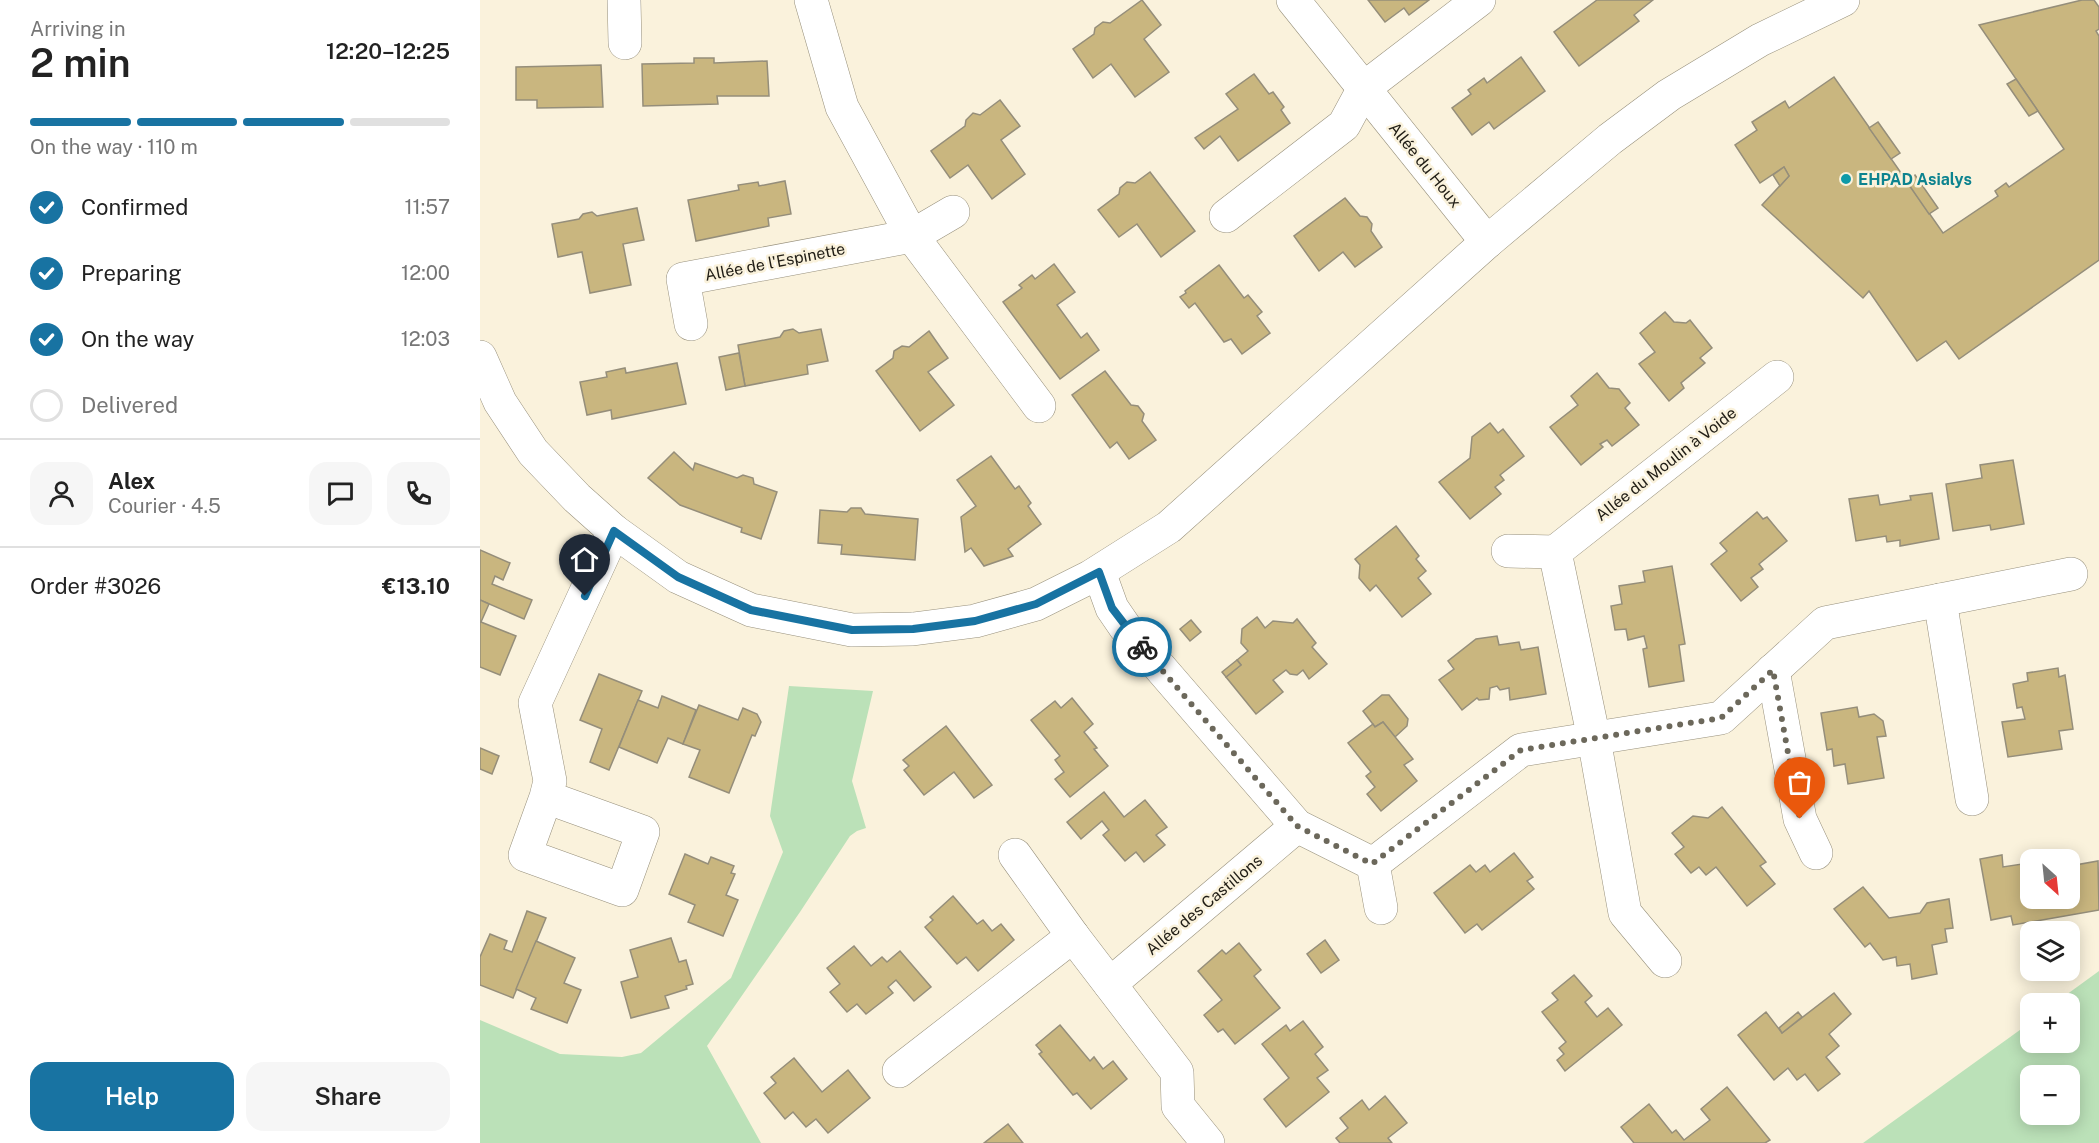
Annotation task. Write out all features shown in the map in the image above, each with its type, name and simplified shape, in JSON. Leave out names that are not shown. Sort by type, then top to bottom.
[{"type":"street","points":[[624,0],[625,43]]},
{"type":"street","points":[[811,0],[842,107],[912,236],[1039,406]]},
{"type":"street","name":"Allée du Houx","points":[[1293,0],[1487,242]]},
{"type":"street","points":[[1226,216],[1344,125],[1364,88],[1479,0]]},
{"type":"street","points":[[480,357],[500,402],[533,452],[577,498],[614,531],[678,577],[751,610],[852,630],[913,629],[975,621],[1036,604],[1099,572],[1169,527],[1487,242],[1610,140],[1669,95],[1760,40],[1844,0]]},
{"type":"street","name":"Allée de l'Espinette","points":[[691,324],[683,279],[912,236],[953,212]]},
{"type":"street","name":"Allée du Moulin à Voide","points":[[1555,552],[1777,377]]},
{"type":"street","points":[[546,797],[550,781],[535,703],[614,531]]},
{"type":"street","points":[[1508,551],[1555,552],[1594,739],[1625,913],[1665,961]]},
{"type":"street","points":[[1099,572],[1112,608],[1125,627],[1297,826],[1372,864]]},
{"type":"street","points":[[1372,864],[1521,750],[1721,718],[1825,623],[2071,574]]},
{"type":"street","points":[[1940,600],[1972,799]]},
{"type":"street","points":[[1773,670],[1800,819],[1816,853]]},
{"type":"street","name":"Allée des Castillons","points":[[1110,984],[1297,826]]},
{"type":"street","points":[[1015,855],[1073,936],[1177,1072],[1178,1106],[1208,1143]]},
{"type":"street","points":[[1372,864],[1381,908]]},
{"type":"street","points":[[899,1071],[1073,936]]},
{"type":"green space","points":[[789,686],[873,691],[852,781],[866,828],[850,836],[707,1046],[761,1143],[480,1143],[480,1020],[560,1054],[622,1057],[641,1053],[731,978],[783,852],[770,816]]},
{"type":"green space","points":[[2099,971],[2099,1143],[1863,1143],[2020,1030],[2020,1053],[2080,1053],[2080,993],[2069,993]]},
{"type":"building","points":[[1142,0],[1161,25],[1144,39],[1169,72],[1135,97],[1111,64],[1093,78],[1073,49],[1094,34],[1095,28],[1103,22],[1110,23]]},
{"type":"building","points":[[1368,0],[1429,0],[1409,15],[1404,8],[1385,22]]},
{"type":"building","points":[[1597,0],[1653,0],[1634,15],[1639,21],[1579,66],[1554,32]]},
{"type":"building","name":"EHPAD Asialys","points":[[2082,0],[2094,0],[2099,7],[2099,29],[2096,31],[2099,36],[2099,260],[1959,359],[1946,341],[1917,361],[1869,291],[1863,298],[1762,205],[1789,176],[1784,167],[1760,183],[1735,145],[1757,130],[1752,122],[1785,101],[1789,108],[1834,77],[1943,233],[1998,196],[1995,191],[2006,183],[2009,187],[2064,149],[1979,25]]},
{"type":"building","points":[[1521,57],[1545,91],[1494,129],[1489,122],[1472,135],[1452,108],[1471,94],[1468,90],[1484,78],[1487,83]]},
{"type":"building","points":[[694,58],[714,58],[714,63],[767,61],[769,96],[717,96],[718,104],[643,106],[642,64],[694,63]]},
{"type":"building","points":[[601,65],[603,107],[537,108],[537,100],[516,100],[516,67]]},
{"type":"building","points":[[1254,74],[1269,94],[1273,92],[1284,107],[1281,110],[1290,123],[1238,161],[1220,136],[1204,149],[1195,138],[1238,109],[1226,94]]},
{"type":"building","points":[[2016,79],[2038,111],[2029,116],[2007,84]]},
{"type":"building","points":[[1000,100],[1020,126],[1001,140],[1025,174],[992,199],[968,165],[950,178],[931,151],[965,126],[966,120],[973,113],[980,115]]},
{"type":"building","points":[[1878,122],[1900,153],[1891,159],[1869,128]]},
{"type":"building","points":[[1784,167],[1789,176],[1780,186],[1773,175]]},
{"type":"building","points":[[1150,172],[1195,231],[1161,257],[1137,224],[1119,237],[1098,210],[1119,194],[1120,188],[1127,182],[1135,183]]},
{"type":"building","points":[[1915,175],[1938,208],[1929,214],[1907,182]]},
{"type":"building","points":[[785,181],[791,214],[768,218],[769,226],[696,241],[688,200],[739,190],[738,185],[758,182],[759,186]]},
{"type":"building","points":[[1345,198],[1360,216],[1367,217],[1372,224],[1371,231],[1382,247],[1355,267],[1343,252],[1319,271],[1294,236]]},
{"type":"building","points":[[637,208],[644,240],[623,244],[631,285],[590,293],[582,252],[558,257],[552,224],[579,219],[583,214],[592,212],[597,216]]},
{"type":"building","points":[[1054,264],[1075,292],[1057,305],[1081,338],[1087,333],[1099,350],[1060,379],[1003,302],[1022,288],[1019,285],[1032,275],[1035,279]]},
{"type":"building","points":[[1219,265],[1244,298],[1248,295],[1262,312],[1257,316],[1270,333],[1242,354],[1231,339],[1224,342],[1195,303],[1189,308],[1180,297]]},
{"type":"building","points":[[1665,312],[1674,322],[1686,323],[1690,320],[1712,348],[1700,358],[1705,363],[1681,383],[1684,388],[1669,401],[1639,364],[1655,352],[1640,333]]},
{"type":"building","points":[[793,329],[799,333],[821,329],[828,361],[807,365],[808,374],[745,386],[738,345],[780,337],[784,331]]},
{"type":"building","points":[[929,331],[948,358],[928,372],[954,405],[920,431],[876,371],[893,358],[894,351],[902,346],[909,347]]},
{"type":"building","points":[[739,353],[745,386],[726,390],[719,357]]},
{"type":"building","points":[[677,363],[686,404],[612,419],[611,410],[587,415],[580,382],[607,377],[606,372],[625,368],[626,373]]},
{"type":"building","points":[[1105,371],[1131,405],[1138,406],[1144,414],[1142,421],[1156,440],[1129,459],[1117,442],[1110,448],[1072,395]]},
{"type":"building","points":[[1597,373],[1609,388],[1619,389],[1630,403],[1625,408],[1639,425],[1612,446],[1607,440],[1600,444],[1603,447],[1581,465],[1550,427],[1578,405],[1571,396]]},
{"type":"building","points":[[1490,423],[1498,433],[1503,429],[1524,456],[1500,475],[1504,480],[1495,487],[1501,494],[1470,519],[1439,482],[1470,458],[1472,437]]},
{"type":"building","points":[[674,452],[693,470],[695,463],[737,478],[743,475],[753,478],[754,484],[777,492],[761,539],[741,532],[742,528],[680,505],[648,478]]},
{"type":"building","points":[[991,456],[1015,489],[1019,486],[1031,503],[1028,506],[1041,524],[1008,549],[1013,556],[984,566],[971,548],[965,552],[961,517],[976,506],[957,480]]},
{"type":"building","points":[[2013,460],[2024,524],[1991,530],[1990,525],[1953,531],[1946,484],[1982,478],[1980,465]]},
{"type":"building","points":[[1932,493],[1939,539],[1900,546],[1900,540],[1887,542],[1886,536],[1856,541],[1849,499],[1878,495],[1880,505],[1911,500],[1910,496]]},
{"type":"building","points":[[851,508],[861,508],[865,514],[918,519],[915,560],[841,554],[842,545],[818,543],[820,510],[847,512]]},
{"type":"building","points":[[1757,512],[1763,519],[1767,517],[1787,541],[1759,564],[1763,569],[1751,578],[1758,587],[1741,601],[1711,564],[1727,551],[1720,543]]},
{"type":"building","points":[[1396,526],[1419,556],[1416,559],[1426,571],[1418,578],[1431,594],[1402,617],[1376,585],[1370,591],[1359,578],[1360,565],[1355,559]]},
{"type":"building","points":[[480,550],[510,563],[503,580],[495,576],[492,584],[532,600],[524,619],[480,600]]},
{"type":"building","points":[[1672,566],[1685,644],[1679,645],[1684,681],[1649,687],[1643,649],[1647,648],[1644,636],[1628,640],[1626,629],[1615,630],[1611,606],[1622,604],[1619,586],[1645,582],[1643,571]]},
{"type":"building","points":[[480,600],[489,604],[481,622],[516,636],[500,675],[480,667]]},
{"type":"building","points":[[1257,617],[1265,628],[1273,621],[1293,623],[1297,619],[1316,643],[1312,647],[1327,664],[1309,679],[1303,670],[1297,675],[1290,674],[1286,670],[1273,680],[1283,692],[1256,714],[1226,677],[1241,665],[1237,660],[1248,651],[1241,643],[1242,629]]},
{"type":"building","points":[[1191,620],[1201,632],[1190,641],[1180,629]]},
{"type":"building","points":[[1497,636],[1499,645],[1519,642],[1521,650],[1538,647],[1546,694],[1510,700],[1509,688],[1500,690],[1497,686],[1490,688],[1489,699],[1479,700],[1477,698],[1462,710],[1439,680],[1454,669],[1448,661],[1476,639]]},
{"type":"building","points":[[1237,660],[1241,665],[1226,677],[1222,672]]},
{"type":"building","points":[[2058,668],[2059,677],[2065,675],[2073,729],[2059,731],[2062,749],[2008,757],[2002,722],[2025,719],[2022,707],[2017,708],[2013,684],[2028,681],[2027,673]]},
{"type":"building","points":[[599,674],[642,691],[609,770],[590,762],[602,729],[580,720]]},
{"type":"building","points":[[1382,695],[1389,695],[1408,719],[1407,726],[1395,737],[1383,722],[1375,727],[1363,711]]},
{"type":"building","points":[[662,696],[696,710],[683,744],[668,738],[657,763],[619,747],[638,700],[658,708]]},
{"type":"building","points":[[1072,698],[1093,724],[1084,732],[1108,766],[1070,797],[1055,779],[1064,772],[1055,760],[1060,756],[1031,720],[1055,701],[1061,708]]},
{"type":"building","points":[[699,705],[738,720],[743,708],[757,714],[761,722],[755,736],[752,735],[729,793],[689,777],[700,750],[683,744]]},
{"type":"building","points":[[1857,707],[1859,717],[1874,714],[1883,721],[1886,736],[1877,737],[1884,778],[1848,784],[1845,764],[1834,766],[1832,749],[1827,750],[1821,713]]},
{"type":"building","points":[[1383,722],[1413,759],[1404,765],[1417,781],[1381,811],[1367,794],[1375,787],[1366,776],[1371,772],[1348,743],[1373,724],[1375,727]]},
{"type":"building","points":[[946,726],[992,785],[974,798],[954,772],[924,795],[904,770],[909,766],[903,760]]},
{"type":"building","points":[[480,748],[499,756],[492,774],[480,769]]},
{"type":"building","points":[[1104,792],[1124,817],[1145,800],[1167,827],[1156,835],[1165,845],[1144,862],[1136,852],[1125,861],[1103,835],[1109,830],[1102,821],[1081,839],[1067,822]]},
{"type":"building","points":[[1722,807],[1766,862],[1760,866],[1775,884],[1747,906],[1716,867],[1706,875],[1699,867],[1691,873],[1675,854],[1684,847],[1672,833],[1693,816],[1708,818]]},
{"type":"building","points":[[1514,853],[1533,877],[1527,881],[1534,889],[1482,930],[1477,924],[1465,933],[1434,893],[1470,865],[1476,872],[1485,865],[1490,872]]},
{"type":"building","points":[[685,854],[708,864],[711,857],[734,866],[731,873],[735,874],[726,895],[738,900],[723,936],[688,922],[695,905],[669,894]]},
{"type":"building","points":[[2002,855],[2003,867],[2020,864],[2020,909],[2080,909],[2080,864],[2098,861],[2099,910],[2036,921],[2020,921],[2020,924],[2013,925],[2011,916],[1991,920],[1980,859]]},
{"type":"building","points":[[1863,887],[1889,918],[1920,913],[1927,903],[1949,899],[1953,928],[1945,929],[1947,942],[1932,945],[1937,974],[1912,979],[1910,964],[1897,966],[1896,957],[1883,960],[1870,943],[1865,947],[1834,909]]},
{"type":"building","points":[[953,896],[977,924],[983,920],[992,931],[1001,924],[1014,940],[978,971],[966,957],[957,964],[925,927],[933,920],[930,917]]},
{"type":"building","points":[[527,911],[546,918],[513,998],[480,985],[480,957],[490,934],[507,941],[504,949],[512,952]]},
{"type":"building","points":[[671,938],[679,962],[686,960],[693,984],[686,986],[687,989],[665,996],[669,1008],[631,1018],[621,982],[638,977],[630,950]]},
{"type":"building","points":[[1325,940],[1339,960],[1321,973],[1307,954]]},
{"type":"building","points":[[536,941],[575,958],[564,983],[581,990],[567,1023],[531,1009],[536,998],[516,989]]},
{"type":"building","points":[[1239,943],[1261,970],[1254,976],[1280,1008],[1235,1044],[1223,1029],[1218,1032],[1204,1015],[1222,1000],[1198,971],[1222,950],[1226,954]]},
{"type":"building","points":[[854,946],[871,966],[882,957],[887,962],[900,951],[931,987],[914,1001],[896,980],[888,987],[893,993],[866,1014],[857,1004],[847,1012],[830,992],[840,984],[827,968]]},
{"type":"building","points":[[1574,975],[1592,996],[1585,1002],[1597,1017],[1608,1008],[1622,1025],[1565,1071],[1557,1060],[1564,1054],[1559,1048],[1566,1042],[1542,1012],[1558,1000],[1552,993]]},
{"type":"building","points":[[1834,993],[1851,1014],[1829,1034],[1839,1046],[1826,1057],[1840,1074],[1818,1091],[1805,1074],[1797,1080],[1788,1068],[1774,1080],[1738,1035],[1766,1012],[1782,1033]]},
{"type":"building","points":[[1798,1012],[1802,1017],[1782,1033],[1779,1028]]},
{"type":"building","points":[[1303,1021],[1323,1047],[1315,1054],[1328,1070],[1317,1078],[1329,1092],[1286,1127],[1264,1099],[1289,1078],[1262,1044],[1286,1025],[1290,1031]]},
{"type":"building","points":[[1060,1025],[1090,1061],[1094,1057],[1103,1069],[1113,1061],[1127,1079],[1091,1109],[1077,1093],[1073,1095],[1039,1054],[1042,1052],[1036,1045]]},
{"type":"building","points":[[794,1058],[822,1092],[848,1070],[870,1098],[828,1133],[816,1119],[806,1127],[793,1112],[785,1119],[764,1093],[776,1083],[771,1077]]},
{"type":"building","points":[[1727,1087],[1770,1140],[1765,1143],[1634,1143],[1621,1127],[1649,1104],[1672,1133],[1676,1130],[1684,1140],[1710,1120],[1701,1109]]},
{"type":"building","points":[[1385,1096],[1407,1123],[1388,1138],[1392,1143],[1340,1143],[1336,1138],[1348,1128],[1340,1118],[1362,1100],[1369,1110]]},
{"type":"building","points":[[1008,1124],[1023,1143],[984,1143]]},
{"type":"way so far","points":[[1142,647],[1297,826],[1372,864],[1521,750],[1721,718],[1773,670],[1800,819]]},
{"type":"place","name":"EHPAD Asialys","points":[[1846,179]]},
{"type":"route","points":[[585,596],[614,531],[678,577],[751,610],[852,630],[913,629],[975,621],[1036,604],[1099,572],[1112,608],[1142,647]]}]
